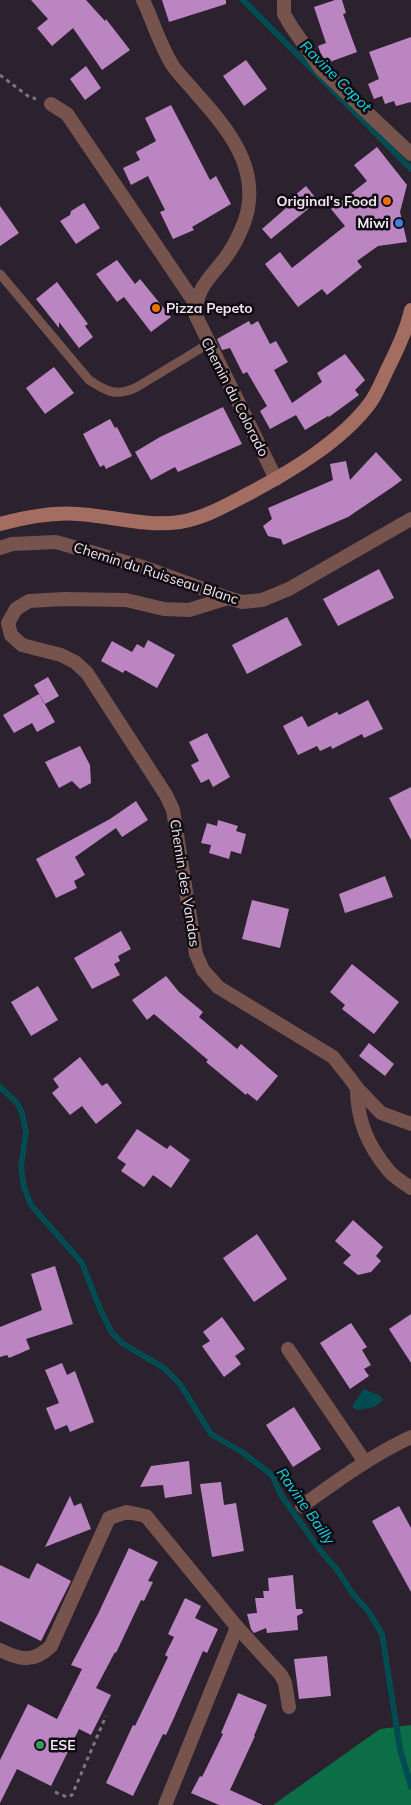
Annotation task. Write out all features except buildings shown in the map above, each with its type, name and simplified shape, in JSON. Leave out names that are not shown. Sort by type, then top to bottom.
[{"type":"main road","points":[[0,524],[32,515],[59,513],[151,523],[180,522],[209,514],[276,479],[316,453],[356,419],[370,402],[397,351],[411,310]]},
{"type":"street","points":[[143,0],[173,66],[219,119],[239,149],[249,181],[245,218],[238,236],[229,253],[204,284],[199,292],[196,303]]},
{"type":"street","points":[[284,0],[284,14],[287,20],[321,69],[411,154]]},
{"type":"street","points":[[51,104],[67,114],[196,303]]},
{"type":"street","name":"Chemin du Colorado","points":[[196,303],[196,316],[208,344],[276,479]]},
{"type":"street","name":"Chemin du Ruisseau Blanc","points":[[0,548],[12,544],[56,542],[146,568],[242,602],[262,600],[289,589],[411,519]]},
{"type":"street","name":"Chemin des Vandas","points":[[228,598],[189,610],[164,609],[126,600],[64,599],[29,601],[16,609],[8,623],[6,638],[22,645],[61,655],[75,662],[86,673],[166,795],[173,810],[196,954],[203,970],[218,987],[333,1057],[357,1088],[381,1113],[411,1124]]},
{"type":"street","points":[[357,1088],[357,1106],[360,1123],[368,1140],[390,1173],[411,1188]]},
{"type":"street","points":[[288,1349],[365,1462]]},
{"type":"street","points":[[302,1506],[365,1462],[391,1446],[411,1437]]},
{"type":"street","points":[[0,1650],[17,1658],[26,1658],[44,1652],[51,1646],[109,1518],[127,1512],[146,1516],[237,1627],[281,1675],[285,1683],[289,1707]]},
{"type":"street","points":[[165,1805],[237,1627]]},
{"type":"lane","points":[[0,274],[88,380],[100,388],[114,393],[126,392],[137,387],[208,344]]},
{"type":"path","points":[[0,75],[28,96],[51,104]]},
{"type":"path","points":[[55,1792],[67,1797],[72,1795],[106,1716]]},
{"type":"green space","points":[[411,1725],[411,1805],[273,1805],[380,1729]]},
{"type":"shaded area","points":[[364,1389],[381,1396],[383,1400],[375,1407],[357,1410],[353,1408],[353,1404]]},
{"type":"waterway","name":"Ravine Capot","points":[[243,0],[411,169]]},
{"type":"waterway","name":"Ravine Bailly","points":[[0,1087],[17,1103],[22,1113],[26,1132],[21,1167],[24,1187],[31,1205],[82,1263],[100,1309],[112,1333],[122,1343],[164,1368],[180,1384],[211,1434],[242,1452],[272,1475],[281,1495],[320,1550],[338,1571],[352,1593],[369,1612],[382,1634],[400,1749],[411,1787]]},
{"type":"place","name":"Original's Food","points":[[387,201]]},
{"type":"place","name":"Miwi","points":[[399,223]]},
{"type":"place","name":"Pizza Pepeto","points":[[156,308]]},
{"type":"place","name":"ESE","points":[[40,1745]]}]
